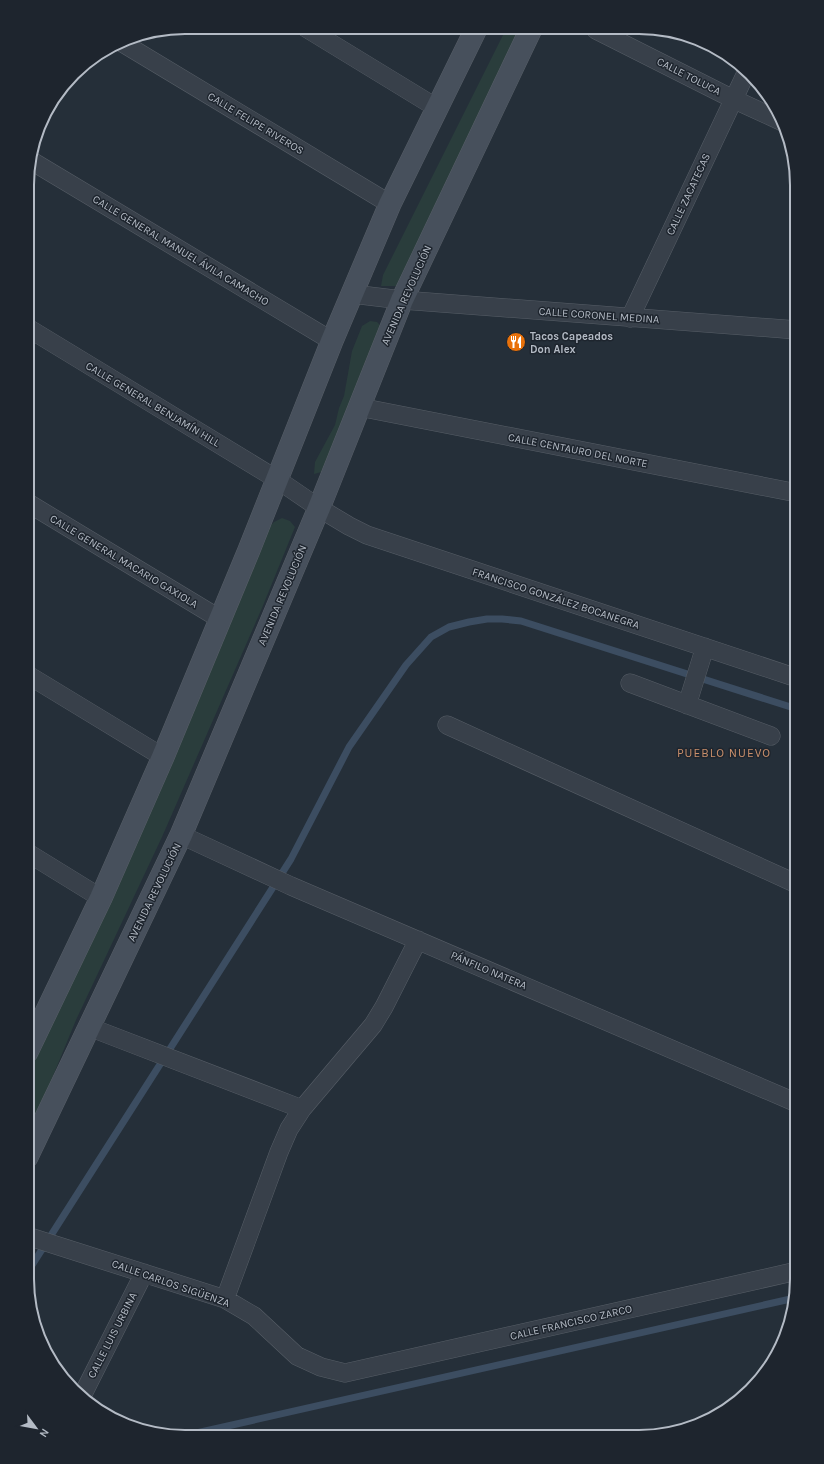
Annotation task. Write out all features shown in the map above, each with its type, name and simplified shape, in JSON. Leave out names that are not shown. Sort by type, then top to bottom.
[{"type":"street","points":[[316,34],[437,108]]},
{"type":"street","points":[[34,1024],[101,898],[163,757],[278,480],[332,341],[390,204],[474,34]]},
{"type":"street","name":"AVENIDA REVOLUCIÓN","points":[[34,1142],[182,835],[319,508],[402,300],[529,34]]},
{"type":"street","name":"CALLE TOLUCA","points":[[604,34],[733,99],[774,118]]},
{"type":"street","name":"CALLE FELIPE RIVEROS","points":[[127,46],[390,204]]},
{"type":"street","name":"CALLE ZACATECAS","points":[[630,318],[744,77]]},
{"type":"street","name":"CALLE GENERAL MANUEL ÁVILA CAMACHO","points":[[35,163],[332,341]]},
{"type":"street","name":"CALLE CORONEL MEDINA","points":[[352,294],[402,300],[790,329]]},
{"type":"street","name":"CALLE GENERAL BENJAMÍN HILL","points":[[34,332],[278,480],[319,508]]},
{"type":"street","name":"CALLE CENTAURO DEL NORTE","points":[[359,407],[790,492]]},
{"type":"street","name":"CALLE GENERAL MACARIO GAXIOLA","points":[[34,507],[220,618]]},
{"type":"street","name":"FRANCISCO GONZÁLEZ BOCANEGRA","points":[[319,508],[348,526],[367,535],[790,676]]},
{"type":"street","points":[[687,705],[705,647]]},
{"type":"street","points":[[34,679],[163,757]]},
{"type":"street","points":[[630,683],[771,736]]},
{"type":"street","points":[[447,725],[790,881]]},
{"type":"street","name":"PÁNFILO NATERA","points":[[182,835],[291,886],[790,1100]]},
{"type":"street","points":[[34,858],[101,898]]},
{"type":"street","points":[[224,1299],[289,1129],[302,1109],[373,1025],[418,940]]},
{"type":"street","points":[[89,1027],[302,1109]]},
{"type":"street","name":"CALLE CARLOS SIGÜENZA","points":[[34,1238],[224,1299],[254,1316],[297,1356],[321,1367],[345,1373]]},
{"type":"street","name":"CALLE LUIS URBINA","points":[[85,1391],[144,1273]]},
{"type":"street","name":"CALLE FRANCISCO ZARCO","points":[[345,1373],[790,1273]]},
{"type":"green space","points":[[504,34],[524,34],[398,286],[381,286],[383,275]]},
{"type":"green space","points":[[370,321],[377,322],[382,327],[325,471],[314,474],[315,462],[335,425],[339,408],[344,396],[352,351],[362,326]]},
{"type":"green space","points":[[282,518],[290,521],[295,527],[262,608],[162,837],[76,1020],[34,1122],[34,1047],[269,527],[274,522]]},
{"type":"waterway","points":[[34,1262],[291,859],[349,747],[406,665],[431,637],[449,627],[469,622],[487,619],[521,621],[790,707]]},
{"type":"waterway","points":[[210,1430],[789,1299]]},
{"type":"place","name":"Tacos Capeados Don Alex","points":[[516,342]]},
{"type":"district","name":"PUEBLO NUEVO","points":[[724,753]]}]
